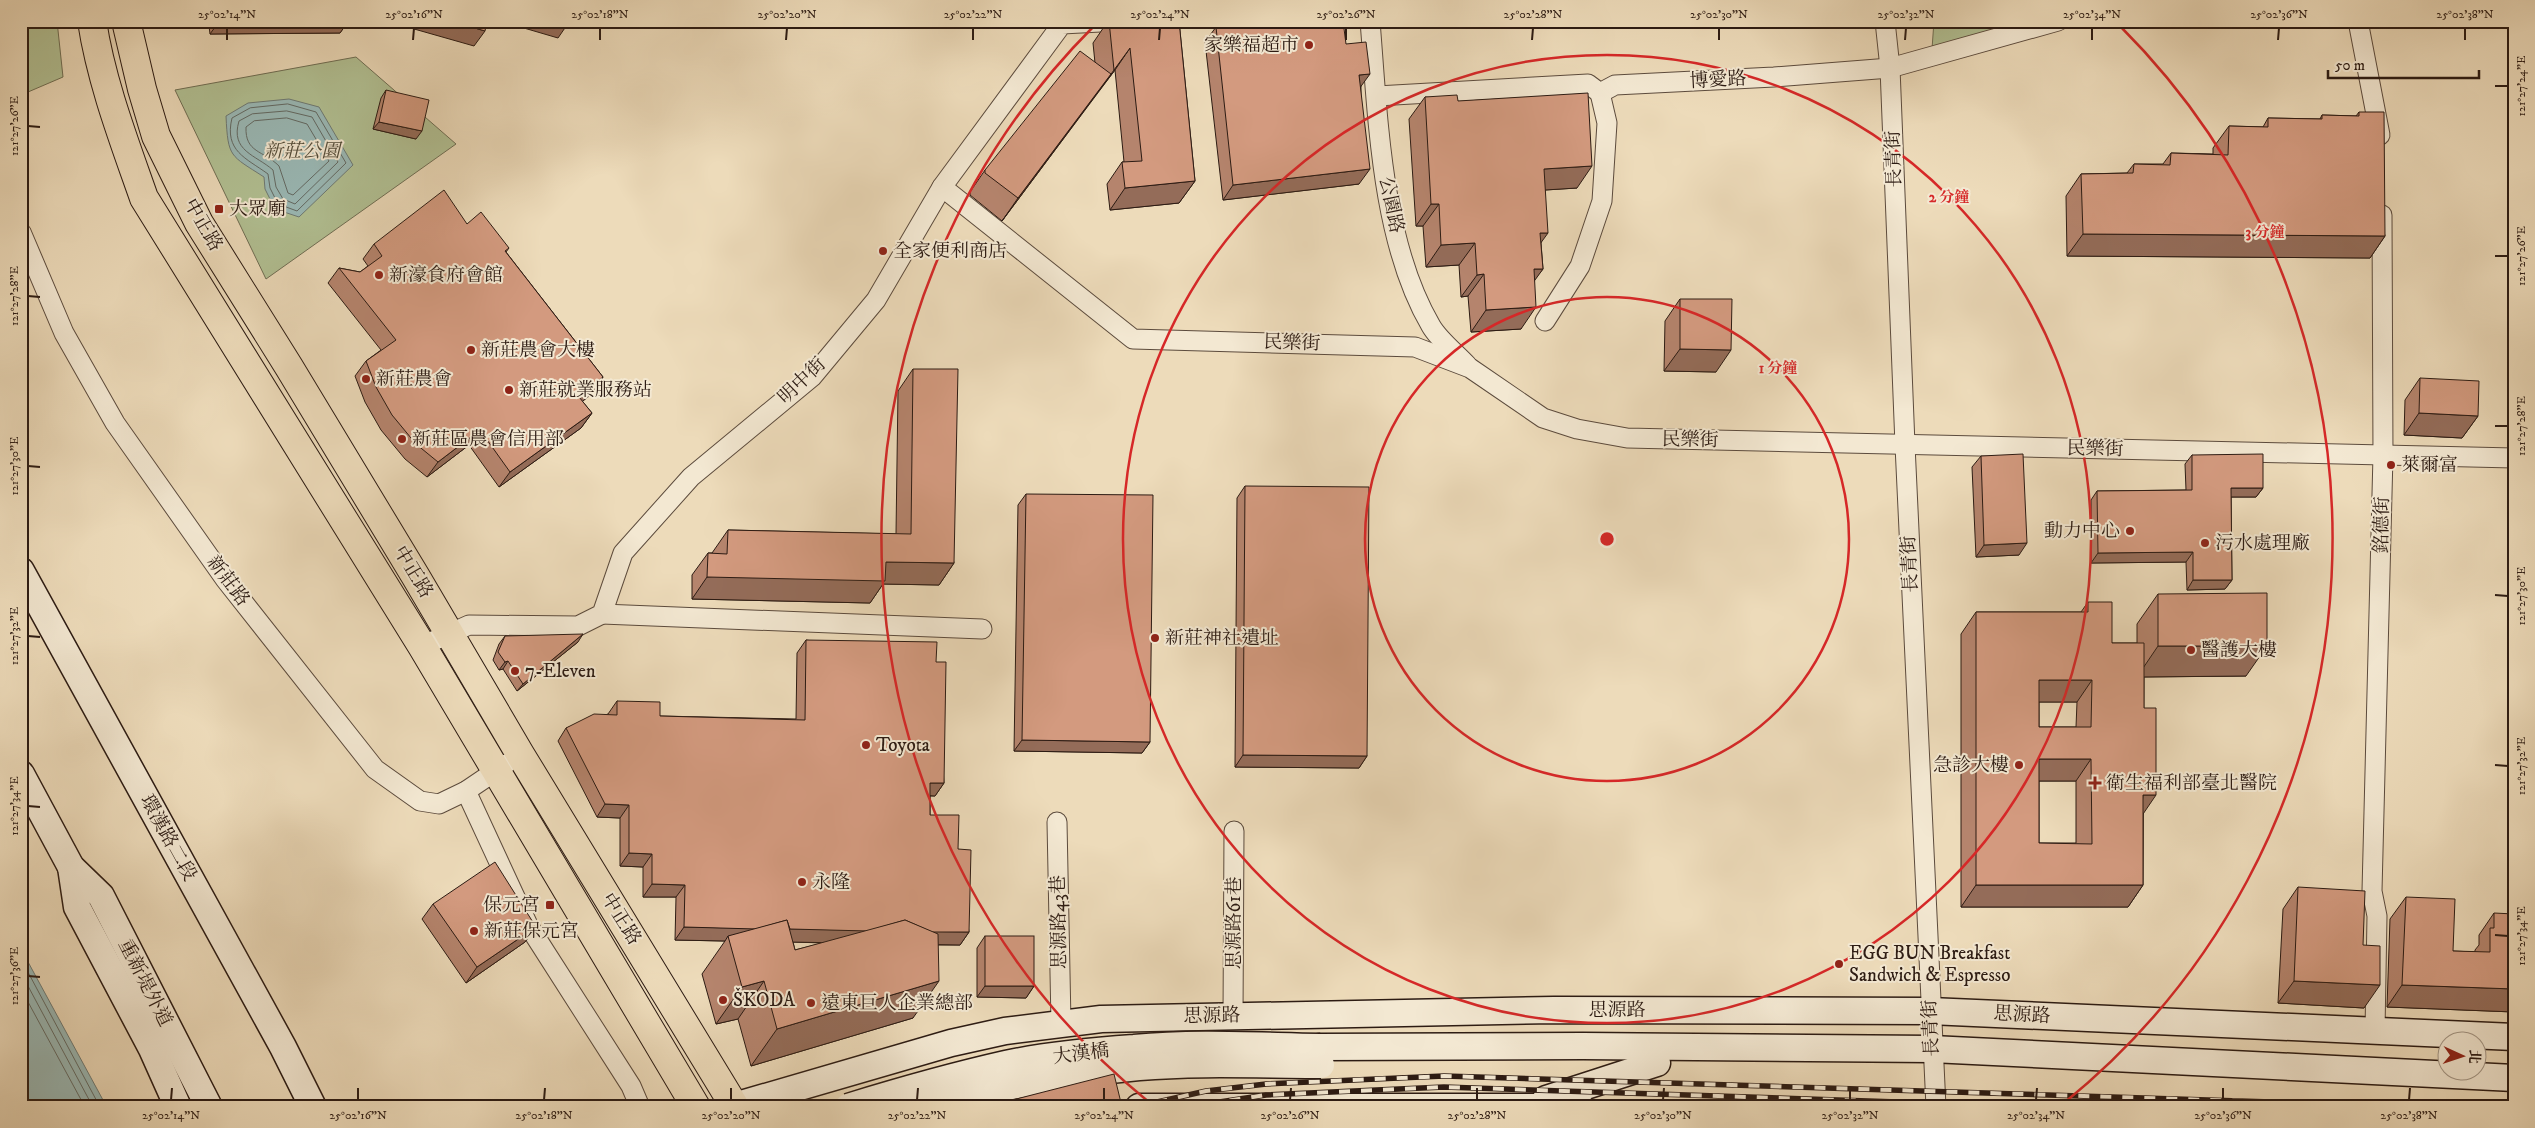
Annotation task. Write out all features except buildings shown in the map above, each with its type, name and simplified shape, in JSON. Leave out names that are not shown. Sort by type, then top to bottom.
[{"type":"main road","name":"中正路","points":[[92,21],[94,38],[120,128],[144,198],[422,646],[696,1107]]},
{"type":"main road","name":"中正路","points":[[126,21],[142,89],[156,136],[199,223],[289,367],[520,754],[734,1106]]},
{"type":"main road","name":"環漢路二段","points":[[21,571],[268,1021],[313,1107]]},
{"type":"main road","name":"重新堤外道","points":[[21,774],[71,866],[101,896],[209,1107]]},
{"type":"main road","name":"重新堤外道","points":[[71,866],[78,907],[152,1049],[178,1107]]},
{"type":"main road","name":"思源路","points":[[734,1106],[951,1043],[1005,1031],[1101,1019],[1554,1010],[1930,1011],[2514,1037]]},
{"type":"main road","points":[[1408,1013],[1583,1046]]},
{"type":"main road","points":[[951,1043],[972,1107]]},
{"type":"main road","name":"大漢橋","points":[[848,1107],[904,1089],[1006,1064],[1044,1058],[1165,1046],[1321,1056]]},
{"type":"main road","name":"思源路","points":[[1321,1056],[1583,1046],[2514,1078]]},
{"type":"main road","name":"思源路","points":[[1321,1056],[1657,1062],[1933,1057],[2514,1091]]},
{"type":"main road","name":"大漢橋","points":[[915,1107],[1045,1078],[1139,1067],[1321,1056]]},
{"type":"main road","points":[[1526,1106],[1657,1062]]},
{"type":"main road","points":[[877,1064],[893,1107]]},
{"type":"main road","points":[[1140,1107],[1581,1107]]},
{"type":"street","name":"明中街","points":[[602,614],[623,553],[690,477],[812,377],[876,300],[942,187],[1062,24],[1120,21]]},
{"type":"street","name":"公園路","points":[[1370,21],[1382,159],[1393,221],[1414,291],[1432,327],[1470,368]]},
{"type":"street","name":"長青街","points":[[1885,21],[1890,68],[1930,1011],[1936,1107]]},
{"type":"street","name":"博愛路","points":[[1600,93],[1615,85],[1774,77],[1890,68],[2058,21]]},
{"type":"street","points":[[2358,21],[2380,132],[2381,151]]},
{"type":"street","points":[[1376,96],[1588,84],[1600,93],[1607,123],[1602,201],[1580,266],[1545,321]]},
{"type":"street","name":"民樂街","points":[[942,187],[1132,339],[1415,347],[1470,368],[1543,418],[1577,429],[1627,438],[2514,458]]},
{"type":"street","name":"銘德街","points":[[2375,1031],[2377,916],[2372,891],[2383,455],[2381,198]]},
{"type":"street","name":"新莊路","points":[[21,232],[64,333],[115,423],[225,579],[375,769],[420,801],[439,804],[466,791],[520,754]]},
{"type":"street","points":[[422,646],[448,632],[469,625],[578,626],[602,614],[982,629]]},
{"type":"street","points":[[466,791],[528,925],[631,1086],[640,1107]]},
{"type":"street","name":"思源路43巷","points":[[1057,822],[1061,1023]]},
{"type":"street","name":"思源路61巷","points":[[1233,1016],[1234,831]]},
{"type":"green space","points":[[21,21],[57,21],[63,77],[21,95]]},
{"type":"green space","points":[[1934,21],[2016,21],[2017,26],[1932,49]]},
{"type":"green space","name":"新莊公園","points":[[356,57],[456,144],[266,279],[175,90]]},
{"type":"water","points":[[289,99],[319,107],[353,165],[299,217],[275,209],[265,189],[264,177],[233,154],[227,130],[226,116],[248,103]]},
{"type":"water","points":[[21,949],[103,1100],[106,1107],[21,1107]]},
{"type":"railway","points":[[1135,1107],[1206,1091],[1266,1084],[1444,1076],[2435,1107]]},
{"type":"railway","points":[[1186,1107],[1266,1095],[1444,1087],[2050,1107]]},
{"type":"place","name":"家樂福超市","points":[[1309,45]]},
{"type":"place","name":"大眾廟","points":[[219,209]]},
{"type":"place","name":"全家便利商店","points":[[883,251]]},
{"type":"place","name":"新濠食府會館","points":[[379,275]]},
{"type":"place","name":"新莊農會大樓","points":[[471,350]]},
{"type":"place","name":"新莊農會","points":[[366,379]]},
{"type":"place","name":"新莊就業服務站","points":[[509,390]]},
{"type":"place","name":"新莊區農會信用部","points":[[402,439]]},
{"type":"place","name":"萊爾富","points":[[2391,465]]},
{"type":"place","name":"動力中心","points":[[2130,531]]},
{"type":"place","name":"污水處理廠","points":[[2205,543]]},
{"type":"place","name":"新莊神社遺址","points":[[1155,638]]},
{"type":"place","name":"醫護大樓","points":[[2191,650]]},
{"type":"place","name":"7-Eleven","points":[[515,671]]},
{"type":"place","name":"Toyota","points":[[866,745]]},
{"type":"place","name":"急診大樓","points":[[2019,765]]},
{"type":"place","name":"衛生福利部臺北醫院","points":[[2095,783]]},
{"type":"place","name":"永隆","points":[[802,882]]},
{"type":"place","name":"保元宮","points":[[550,905]]},
{"type":"place","name":"新莊保元宮","points":[[474,931]]},
{"type":"place","name":"EGG BUN Breakfast Sandwich & Espresso","points":[[1839,964]]},
{"type":"place","name":"ŠKODA","points":[[723,1000]]},
{"type":"place","name":"遠東巨人企業總部","points":[[811,1003]]}]
